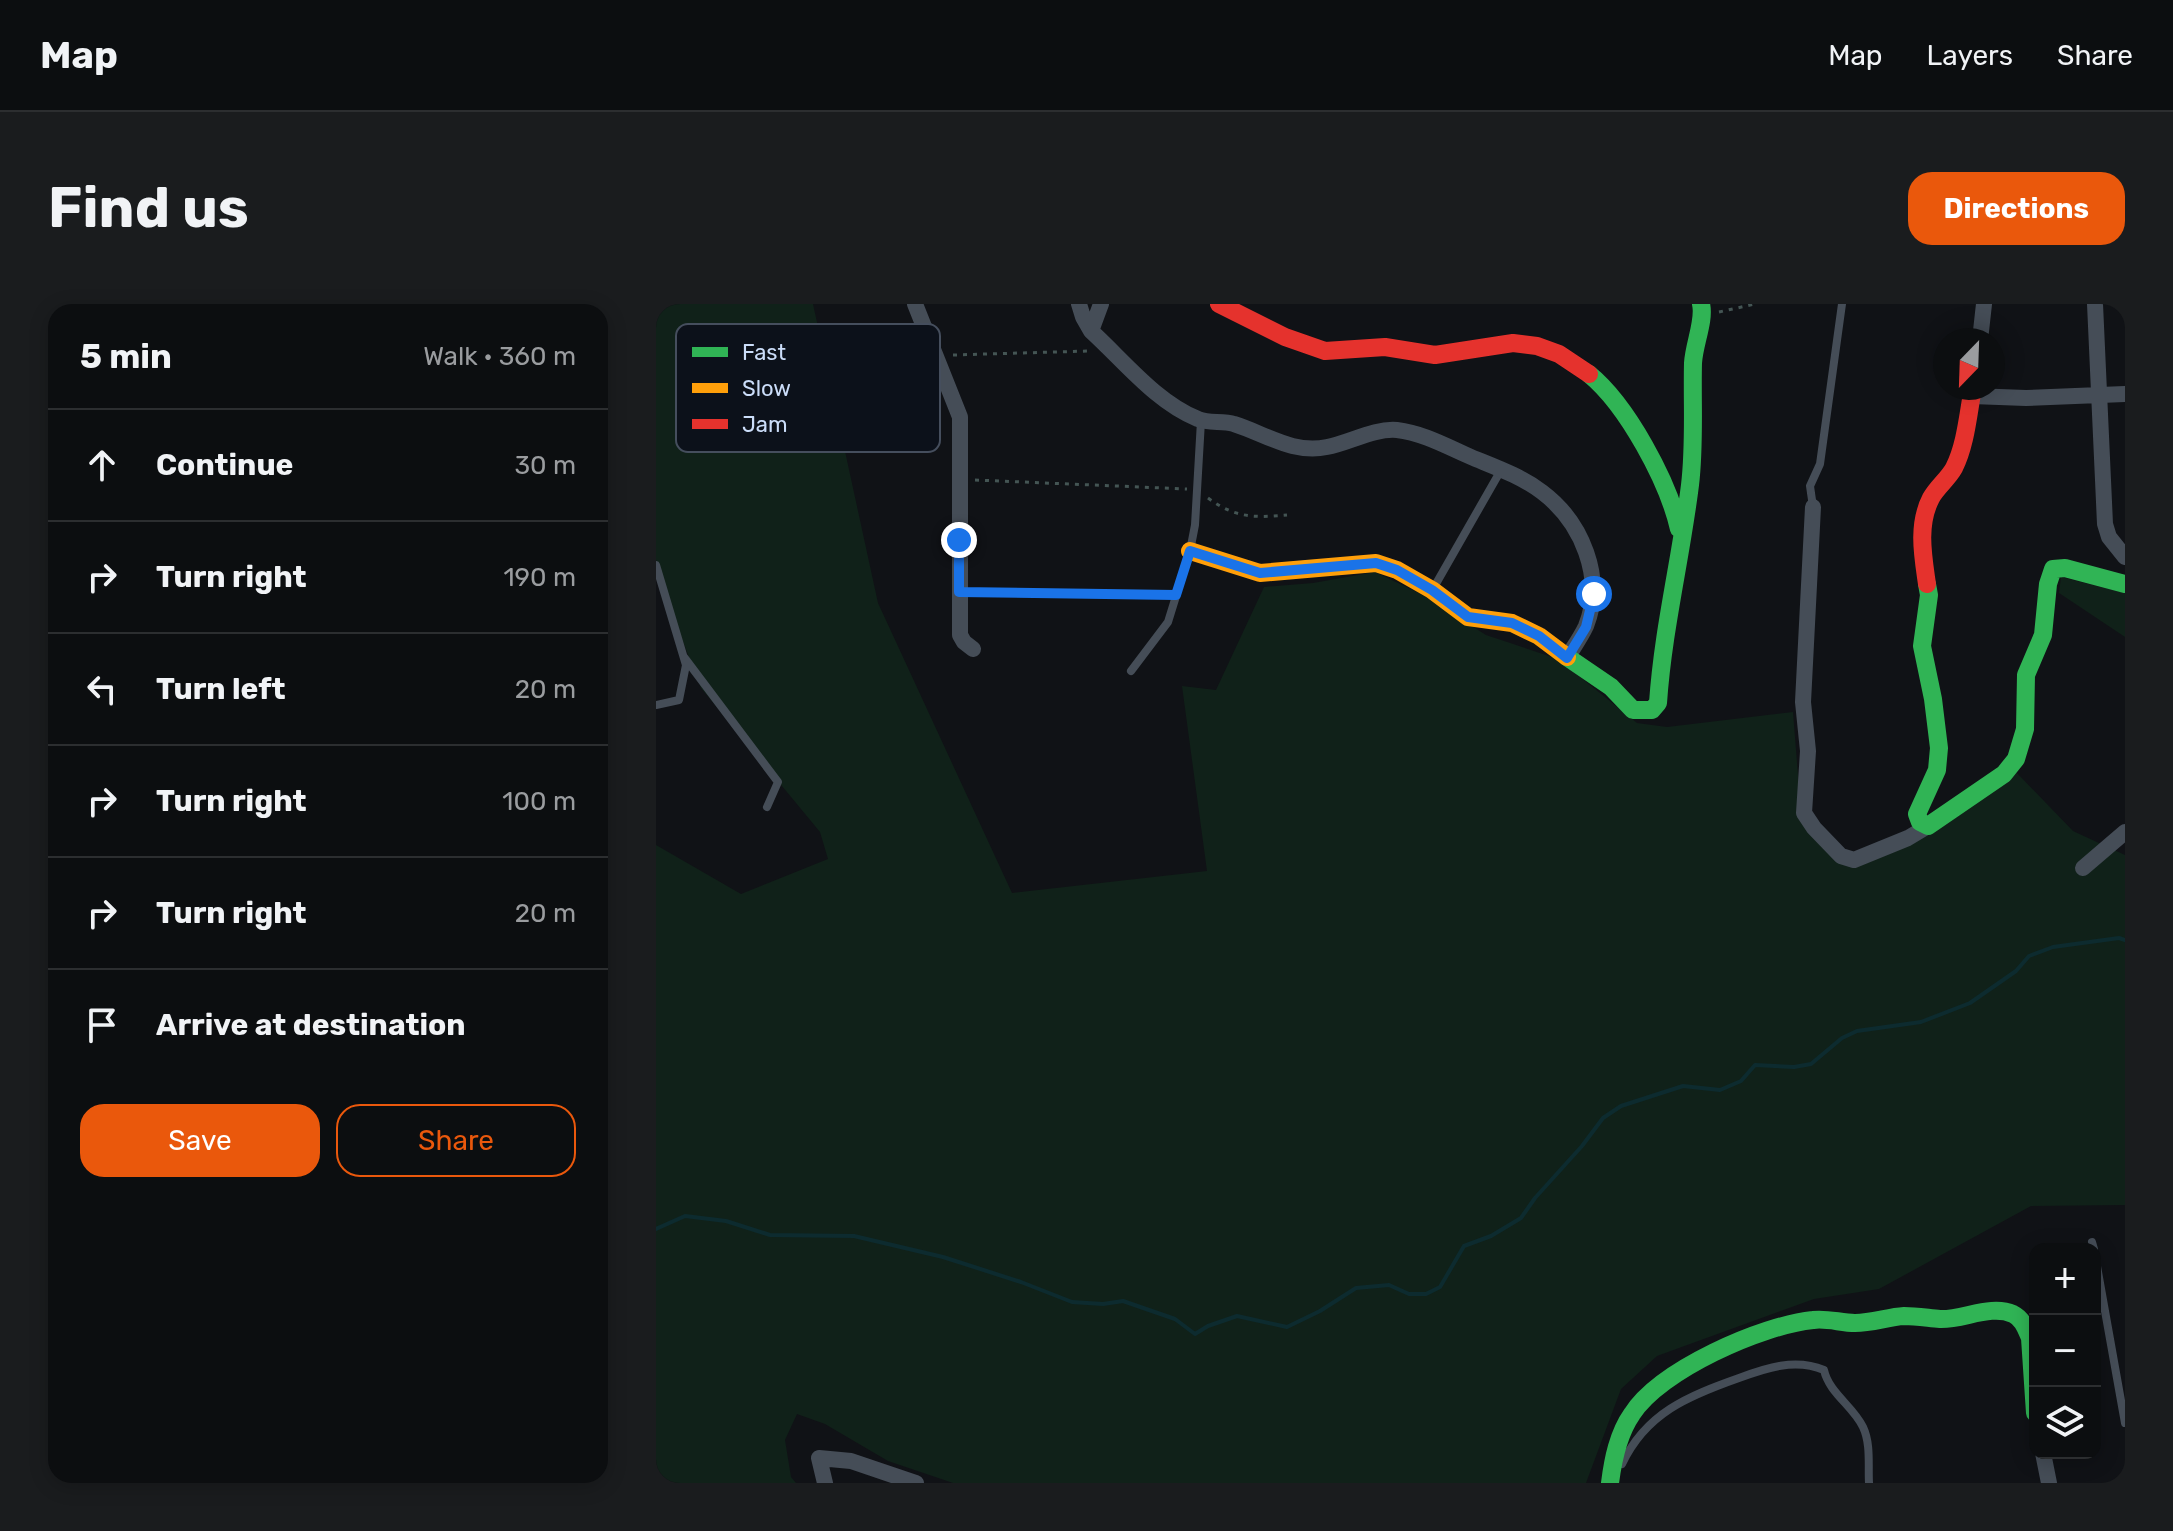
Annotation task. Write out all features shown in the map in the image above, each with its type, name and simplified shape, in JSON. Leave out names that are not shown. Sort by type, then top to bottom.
[{"type":"street","points":[[915,304],[923,324]]},
{"type":"street","points":[[1079,304],[1091,331],[1169,403],[1201,421],[1232,423],[1301,449],[1325,447],[1395,430],[1414,434],[1501,470],[1542,492],[1561,510],[1581,540],[1591,566],[1594,594],[1586,627],[1567,658]]},
{"type":"street","points":[[1091,331],[1101,304]]},
{"type":"street","points":[[1219,304],[1325,351],[1353,352],[1383,347],[1425,355],[1456,353],[1488,344],[1522,344],[1563,355],[1583,366],[1610,391],[1630,419],[1674,503],[1682,542]]},
{"type":"street","points":[[1981,328],[1984,304]]},
{"type":"street","points":[[2095,304],[2105,524],[2109,537],[2125,557]]},
{"type":"street","points":[[1190,551],[1260,573],[1376,563],[1397,570],[1432,590],[1468,617],[1512,623],[1539,636],[1611,687],[1633,710],[1652,710],[1658,703],[1667,627],[1688,507],[1695,430],[1693,379],[1698,326],[1703,310]]},
{"type":"street","points":[[940,364],[960,417],[960,635],[973,649]]},
{"type":"street","points":[[2005,396],[2026,398],[2125,394]]},
{"type":"street","points":[[1928,826],[1920,822],[1917,814],[1937,770],[1939,748],[1922,646],[1929,595],[1921,542],[1926,510],[1932,496],[1954,468],[1971,400]]},
{"type":"street","points":[[1813,507],[1803,702],[1808,751],[1804,813],[1841,856],[1854,860],[1908,838],[1928,826],[1999,779],[2019,753],[2024,736],[2026,677],[2044,631],[2047,587],[2053,569],[2065,568],[2125,584]]},
{"type":"street","points":[[2083,868],[2125,832]]},
{"type":"street","points":[[1612,1483],[1612,1463],[1638,1405],[1666,1382],[1699,1361],[1765,1332],[1813,1320],[1855,1323],[1908,1316],[1951,1319],[1994,1312],[2009,1313],[2020,1318],[2028,1331],[2033,1387]]},
{"type":"street","points":[[825,1483],[819,1458],[851,1461],[916,1483]]},
{"type":"street","points":[[2044,1459],[2049,1483]]},
{"type":"lane","points":[[1813,507],[1810,486],[1820,464],[1842,304]]},
{"type":"lane","points":[[1131,671],[1168,622],[1190,551],[1195,525],[1201,421]]},
{"type":"lane","points":[[1432,590],[1501,470]]},
{"type":"lane","points":[[656,565],[686,665],[679,700],[656,705]]},
{"type":"lane","points":[[684,657],[778,782],[767,807]]},
{"type":"lane","points":[[2101,1286],[2125,1423]]},
{"type":"lane","points":[[1612,1483],[1640,1434],[1683,1399],[1756,1371],[1790,1364],[1824,1370],[1831,1387],[1859,1419],[1867,1442],[1869,1483]]},
{"type":"path","points":[[1703,310],[1755,304]]},
{"type":"path","points":[[940,356],[1113,351]]},
{"type":"path","points":[[959,479],[1196,490],[1222,509],[1252,518],[1287,515]]},
{"type":"path","points":[[959,592],[1176,595]]},
{"type":"green space","points":[[656,304],[813,304],[817,324],[676,324],[676,452],[845,452],[878,603],[1012,893],[1207,871],[1182,686],[1216,690],[1264,587],[1313,583],[1375,572],[1421,594],[1486,635],[1558,659],[1637,723],[1667,727],[1793,712],[1801,813],[1856,860],[2016,772],[2073,831],[2125,855],[2125,1205],[2031,1206],[1879,1289],[1814,1299],[1657,1356],[1621,1389],[1586,1483],[953,1483],[888,1461],[825,1424],[797,1414],[785,1440],[791,1477],[796,1483],[656,1483],[656,845],[741,894],[828,859],[820,832],[701,688],[656,560]]},
{"type":"green space","points":[[2061,577],[2125,593],[2125,637],[2059,593]]},
{"type":"waterway","points":[[656,1229],[685,1216],[726,1221],[770,1235],[854,1236],[943,1257],[1072,1302],[1103,1304],[1123,1301],[1175,1319],[1195,1334],[1237,1316],[1287,1327],[1356,1288],[1389,1285],[1409,1294],[1426,1294],[1440,1287],[1464,1246],[1491,1236],[1521,1218],[1603,1118],[1621,1106],[1683,1086],[1720,1090],[1741,1081],[1755,1065],[1794,1067],[1811,1064],[1842,1038],[1857,1031],[1921,1022],[1970,1003],[2016,971],[2029,956],[2053,947],[2119,938],[2125,940]]},
{"type":"traffic: fast","points":[[1567,657],[1611,687],[1633,710],[1652,710],[1658,703],[1690,485],[1693,363],[1702,317],[1701,304]]},
{"type":"traffic: fast","points":[[1589,374],[1618,405],[1644,445],[1666,489],[1679,529]]},
{"type":"traffic: fast","points":[[1927,584],[1929,595],[1922,646],[1939,748],[1937,770],[1917,814],[1920,822],[1928,826],[2004,774],[2016,759],[2025,729],[2026,675],[2043,635],[2048,584],[2053,569],[2065,568],[2125,584]]},
{"type":"traffic: fast","points":[[1610,1483],[1617,1447],[1627,1422],[1665,1381],[1714,1352],[1792,1324],[1813,1320],[1855,1323],[1904,1316],[1949,1319],[1986,1311],[2004,1311],[2022,1321],[2030,1338],[2033,1387]]},
{"type":"traffic: slow","points":[[1190,551],[1260,573],[1376,563],[1397,570],[1432,590],[1468,617],[1512,623],[1539,636],[1567,657]]},
{"type":"traffic: jam","points":[[1219,304],[1285,337],[1325,351],[1385,347],[1435,355],[1513,343],[1537,346],[1559,354],[1589,374]]},
{"type":"traffic: jam","points":[[1927,584],[1922,541],[1924,519],[1931,498],[1952,472],[1958,459],[1971,400]]},
{"type":"route","points":[[959,540],[959,592],[1176,595],[1190,551],[1260,573],[1376,563],[1397,570],[1432,590],[1468,617],[1512,623],[1539,636],[1567,658],[1586,627],[1594,594]]}]
